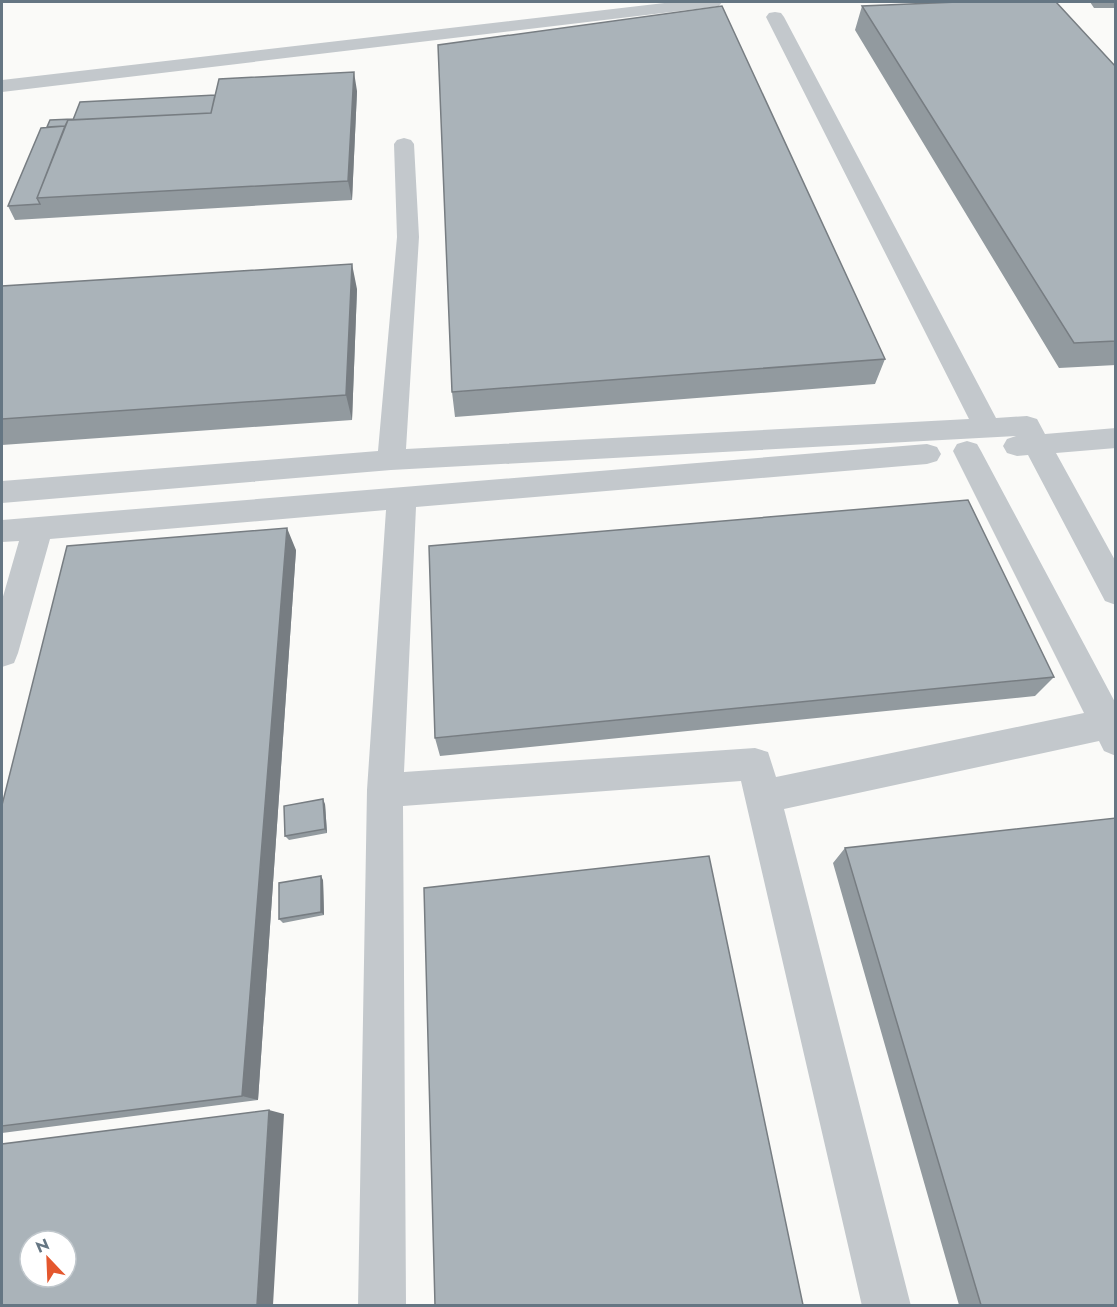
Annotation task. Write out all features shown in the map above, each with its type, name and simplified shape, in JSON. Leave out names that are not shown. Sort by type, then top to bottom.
[{"type":"street","points":[[2,86],[713,2]]},
{"type":"street","points":[[763,797],[1113,728],[775,17]]},
{"type":"street","points":[[391,460],[408,237],[404,144]]},
{"type":"street","points":[[2,492],[391,460],[978,440],[1037,445],[1116,438]]},
{"type":"street","points":[[2,531],[402,497],[978,440]]},
{"type":"street","points":[[1037,445],[1116,592]]},
{"type":"street","points":[[382,1305],[385,790],[402,497]]},
{"type":"street","points":[[2,652],[38,528]]},
{"type":"street","points":[[385,790],[755,764],[887,1305]]},
{"type":"building","points":[[958,2],[1056,2],[1116,67],[1116,341],[1074,343],[862,6]]},
{"type":"building","points":[[722,6],[885,359],[452,392],[438,45]]},
{"type":"building","points":[[354,72],[348,181],[37,198],[68,120],[211,113],[219,79]]},
{"type":"building","points":[[215,95],[211,113],[73,120],[80,102]]},
{"type":"building","points":[[73,119],[68,120],[65,126],[47,127],[50,120]]},
{"type":"building","points":[[65,126],[37,198],[40,204],[8,206],[41,128]]},
{"type":"building","points":[[352,264],[346,395],[2,419],[2,286]]},
{"type":"building","points":[[968,500],[1054,677],[435,738],[429,546]]},
{"type":"building","points":[[287,528],[242,1096],[2,1126],[2,805],[67,546]]},
{"type":"building","points":[[323,799],[325,829],[285,836],[284,806]]},
{"type":"building","points":[[1116,818],[1116,1305],[981,1305],[845,848]]},
{"type":"building","points":[[709,856],[803,1305],[435,1305],[424,888]]},
{"type":"building","points":[[321,876],[321,912],[279,919],[279,883]]},
{"type":"building","points":[[269,1110],[257,1305],[2,1305],[2,1144]]}]
